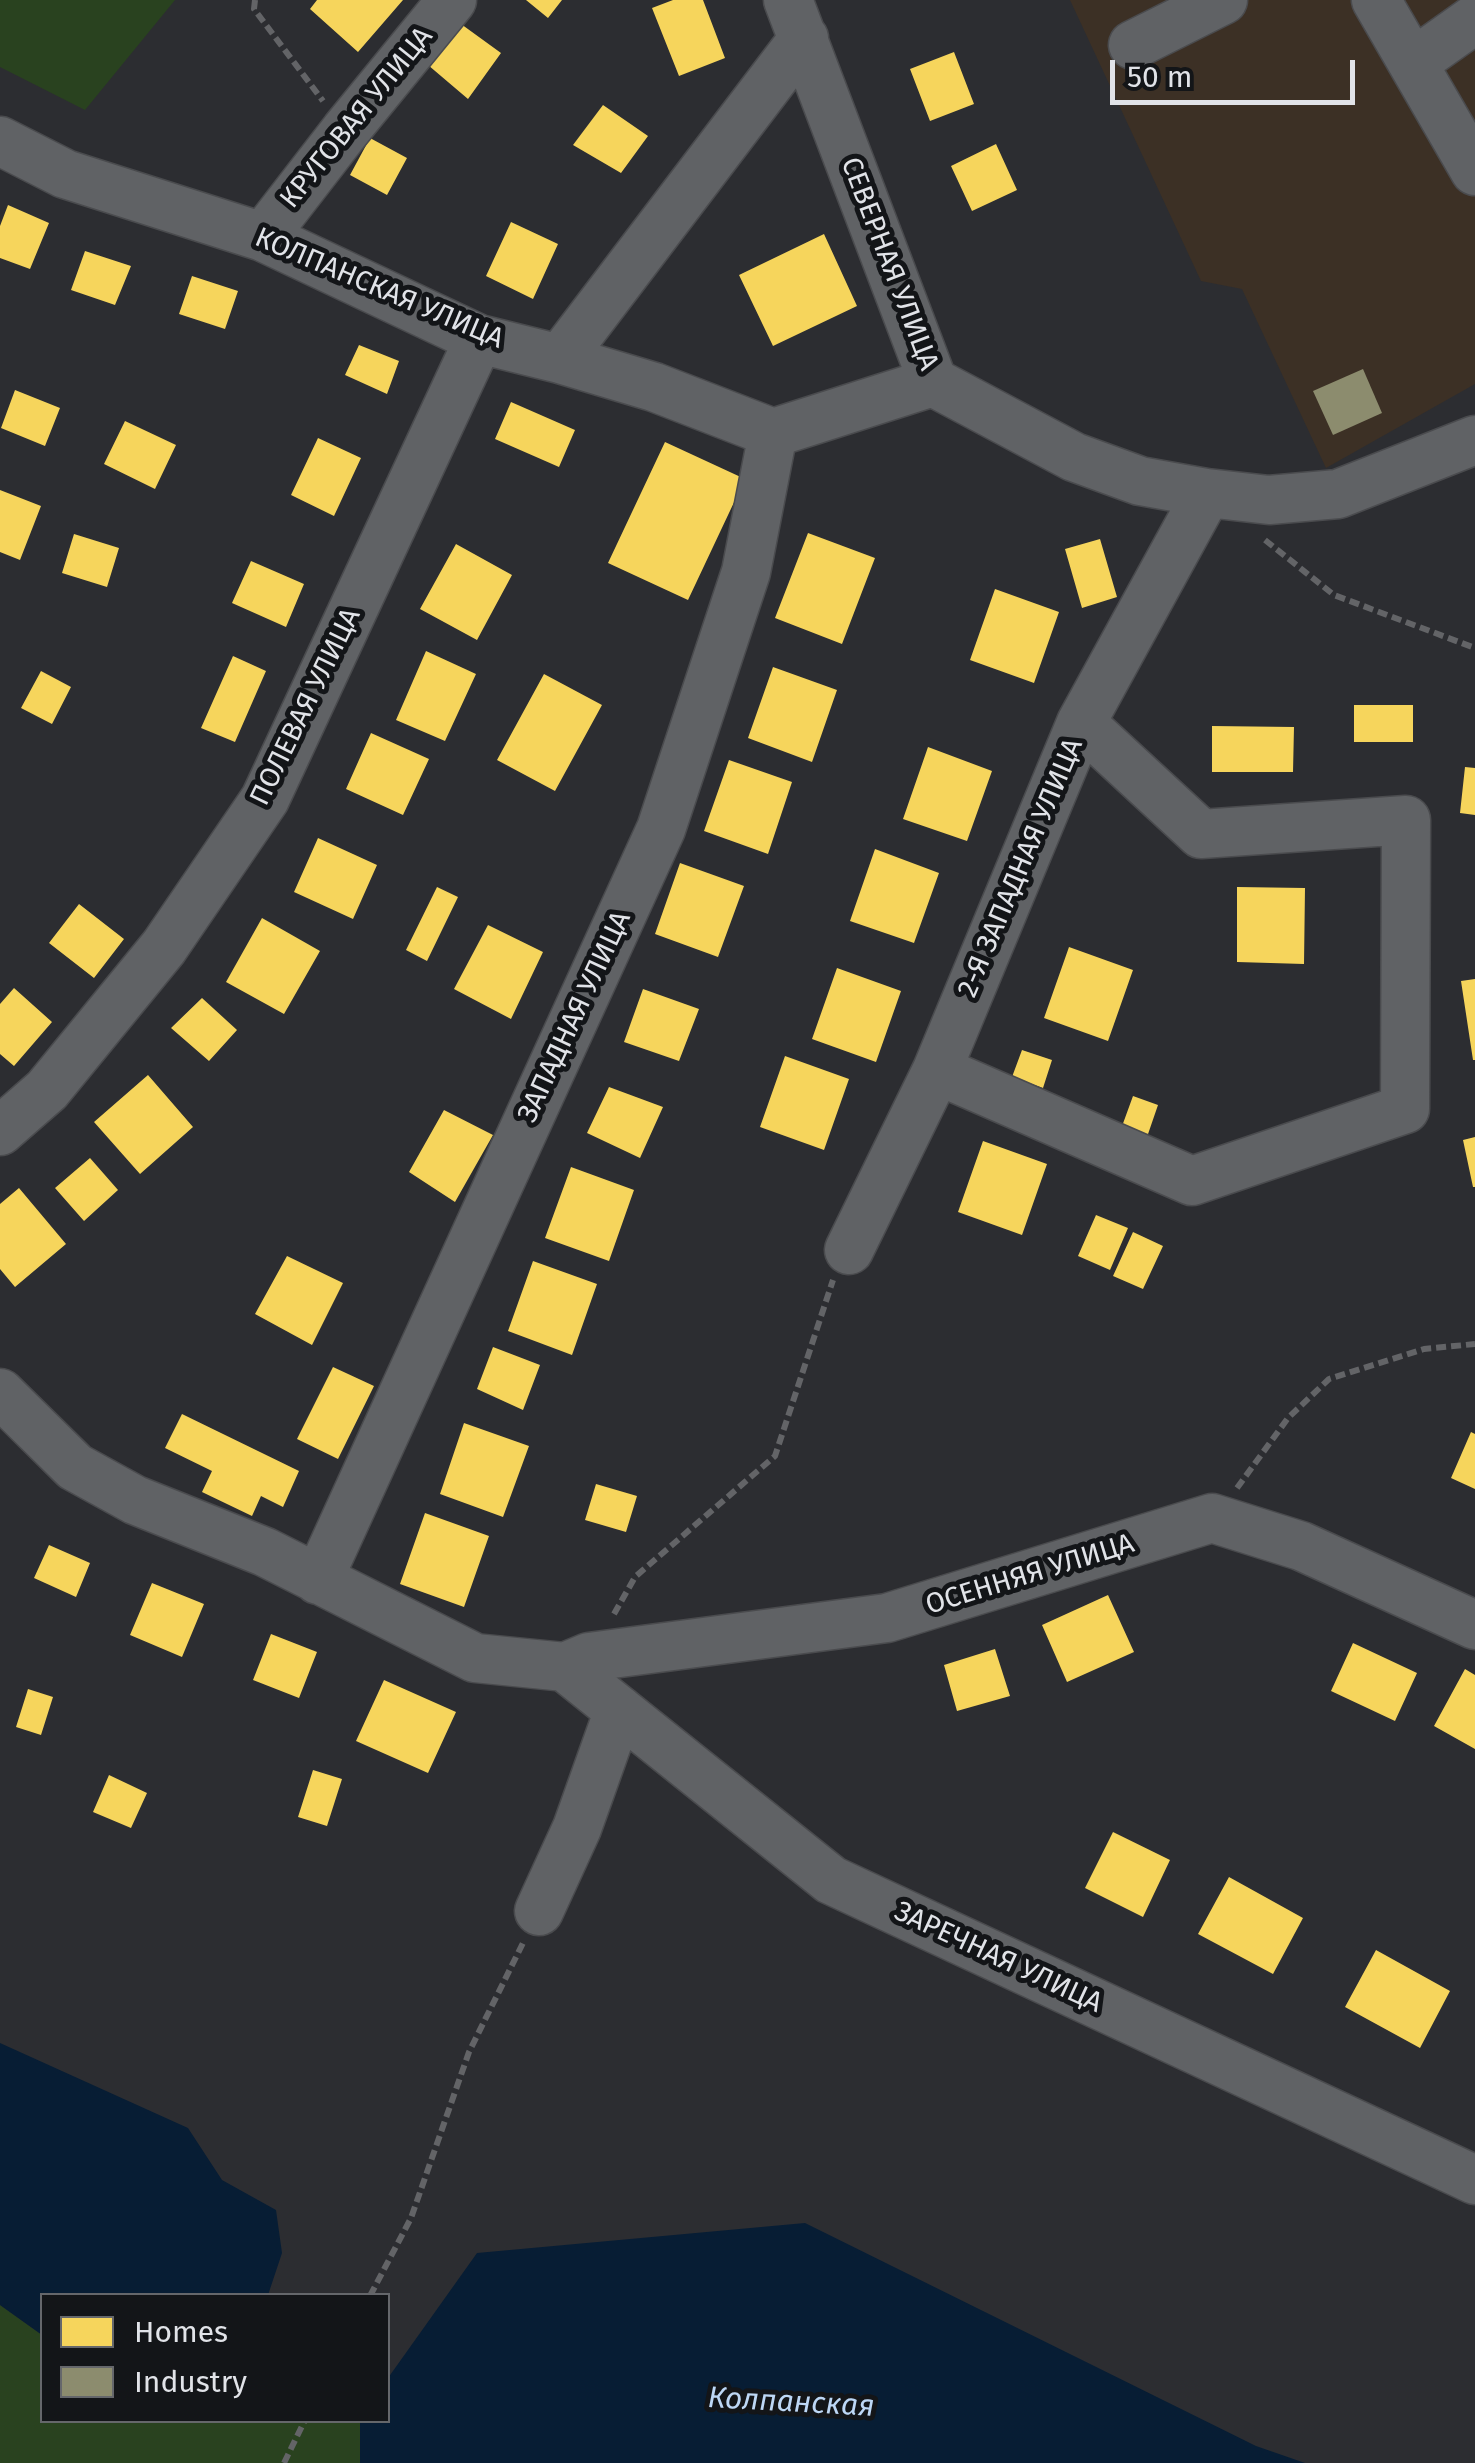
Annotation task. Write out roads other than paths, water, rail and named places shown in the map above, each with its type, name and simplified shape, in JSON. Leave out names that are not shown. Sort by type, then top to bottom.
[{"type":"street","name":"КРУГОВАЯ УЛИЦА","points":[[263,237],[452,0]]},
{"type":"street","points":[[1133,45],[1223,0]]},
{"type":"street","points":[[1376,0],[1475,172]]},
{"type":"street","points":[[1413,63],[1475,18]]},
{"type":"street","points":[[560,359],[796,19]]},
{"type":"street","name":"СЕВЕРНАЯ УЛИЦА","points":[[796,19],[933,382],[1074,457],[1140,481],[1268,500],[1338,494],[1475,440]]},
{"type":"street","name":"КОЛПАНСКАЯ УЛИЦА","points":[[0,140],[65,174],[263,237],[479,338],[654,387],[773,433]]},
{"type":"street","name":"ПОЛЕВАЯ УЛИЦА","points":[[0,1131],[47,1090],[164,947],[265,799],[479,338]]},
{"type":"street","points":[[773,433],[933,382]]},
{"type":"street","name":"ЗАПАДНАЯ УЛИЦА","points":[[318,1580],[661,829],[746,572],[773,433]]},
{"type":"street","name":"2-Я ЗАПАДНАЯ УЛИЦА","points":[[849,1250],[937,1070],[1081,723],[1207,492]]},
{"type":"street","points":[[937,1070],[1192,1181],[1405,1109],[1406,820],[1201,834],[1081,723]]},
{"type":"street","points":[[0,1393],[74,1468],[135,1500],[265,1552],[475,1658],[577,1662]]},
{"type":"street","name":"ОСЕННЯЯ УЛИЦА","points":[[577,1662],[887,1618],[1212,1518],[1301,1546],[1475,1625]]},
{"type":"street","name":"ЗАРЕЧНАЯ УЛИЦА","points":[[577,1662],[619,1710],[831,1880],[1475,2180]]},
{"type":"street","points":[[539,1911],[576,1828],[619,1710]]},
{"type":"water","points":[[0,2043],[188,2128],[222,2180],[276,2210],[282,2253],[269,2293],[40,2293],[40,2334],[0,2305]]},
{"type":"water","name":"Колпанская","points":[[805,2223],[1256,2446],[1305,2463],[360,2463],[360,2423],[390,2423],[390,2375],[477,2253]]}]
